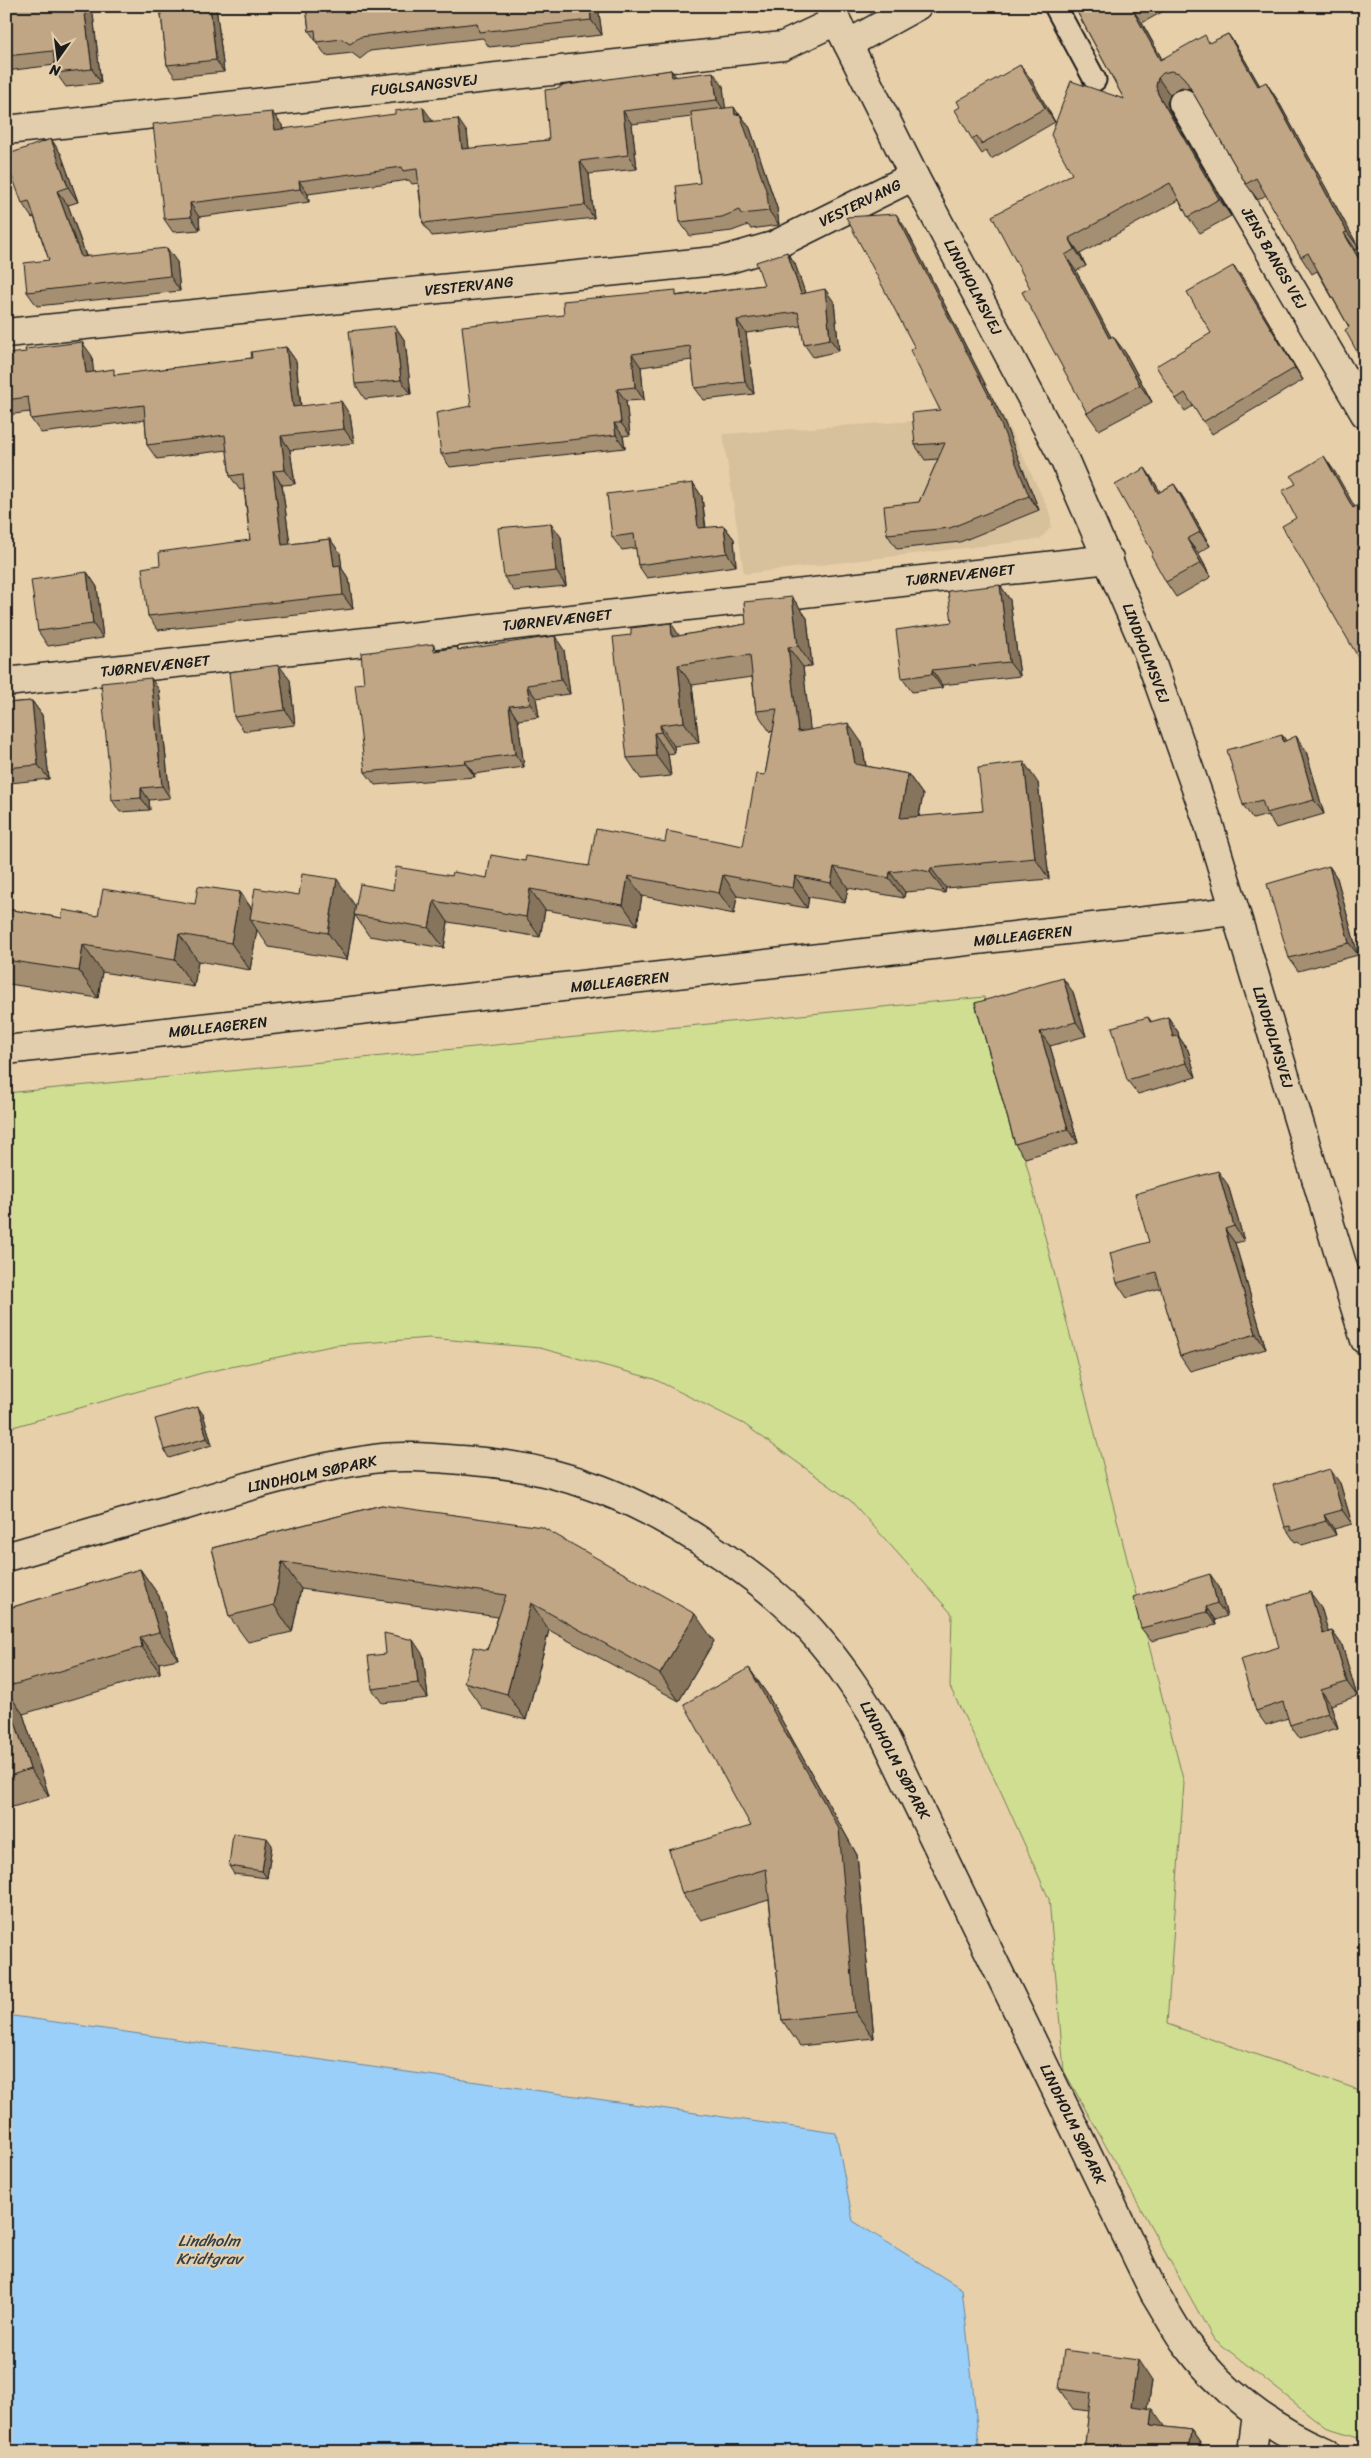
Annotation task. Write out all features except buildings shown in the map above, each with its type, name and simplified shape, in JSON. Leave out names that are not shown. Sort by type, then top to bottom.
[{"type":"street","name":"FUGLSANGSVEJ","points":[[6,130],[783,46],[837,24],[917,6]]},
{"type":"street","name":"LINDHOLMSVEJ","points":[[837,24],[914,176],[1065,462],[1109,558],[1148,653],[1208,825],[1365,1340]]},
{"type":"street","name":"JENS BANGS VEJ","points":[[1183,103],[1365,414]]},
{"type":"street","name":"VESTERVANG","points":[[6,333],[725,260],[773,246],[914,176]]},
{"type":"street","name":"TJØRNEVÆNGET","points":[[6,682],[1109,558]]},
{"type":"street","name":"MØLLEAGEREN","points":[[6,1050],[1234,911]]},
{"type":"street","name":"LINDHOLM SØPARK","points":[[6,1557],[280,1477],[376,1458],[472,1461],[538,1470],[582,1481],[636,1503],[702,1541],[762,1583],[814,1634],[853,1683],[873,1715],[1154,2292],[1185,2341],[1219,2380],[1257,2414],[1301,2442],[1326,2452]]},
{"type":"street","points":[[1252,2452],[1257,2414]]},
{"type":"lane","points":[[1055,6],[1095,80]]},
{"type":"shaded area","points":[[1003,415],[1051,515],[1051,527],[1040,539],[744,574],[723,434]]},
{"type":"green space","points":[[984,997],[1184,1783],[1167,2024],[1365,2092],[1365,2439],[1325,2427],[1213,2338],[1064,2071],[1049,1899],[1002,1794],[950,1687],[952,1614],[851,1501],[744,1424],[654,1379],[540,1348],[430,1338],[336,1345],[202,1373],[6,1429],[6,1093]]},
{"type":"water","name":"Lindholm Kridtgrav","points":[[6,2015],[836,2133],[853,2221],[962,2289],[980,2452],[6,2452]]}]
